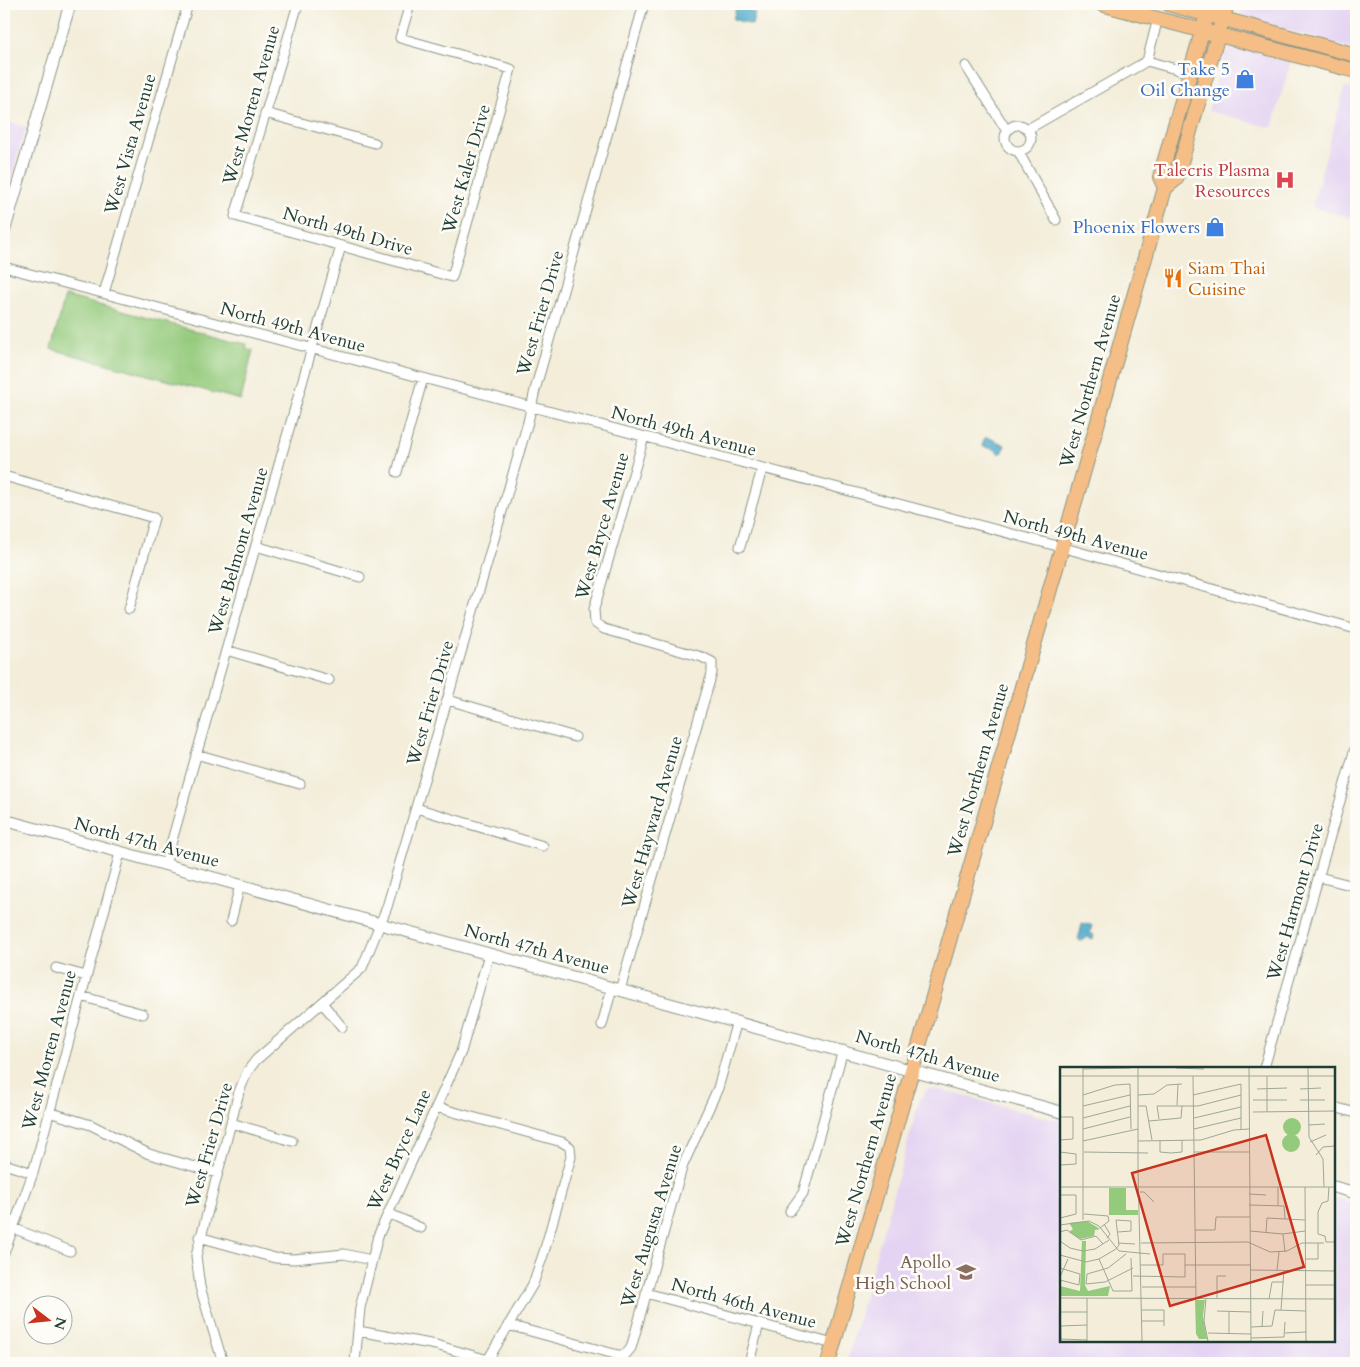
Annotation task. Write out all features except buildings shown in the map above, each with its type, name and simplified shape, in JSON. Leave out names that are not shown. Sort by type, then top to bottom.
[{"type":"main road","points":[[1101,4],[1203,29],[1356,71]]},
{"type":"main road","points":[[1168,4],[1208,9],[1223,18],[1356,55]]},
{"type":"main road","name":"West Northern Avenue","points":[[828,1363],[1165,188],[1176,179],[1228,4]]},
{"type":"main road","name":"West Northern Avenue","points":[[1165,188],[1160,177],[1208,9]]},
{"type":"street","points":[[4,232],[70,4]]},
{"type":"street","name":"West Vista Avenue","points":[[104,293],[188,4]]},
{"type":"street","name":"West Morten Avenue","points":[[235,216],[298,4]]},
{"type":"street","name":"West Kaler Drive","points":[[410,4],[400,38],[511,69],[452,277]]},
{"type":"street","name":"West Frier Drive","points":[[223,1363],[196,1272],[196,1256],[199,1237],[239,1092],[247,1072],[256,1060],[323,1004],[362,968],[387,907],[448,700],[644,4]]},
{"type":"street","points":[[1028,129],[1147,61],[1158,18]]},
{"type":"street","points":[[1147,61],[1190,74]]},
{"type":"street","points":[[966,66],[1007,131],[1006,144],[1018,151],[1056,220]]},
{"type":"street","points":[[265,113],[375,143]]},
{"type":"street","points":[[1007,131],[1017,124],[1028,129],[1032,137],[1029,146],[1018,151]]},
{"type":"street","name":"North 49th Drive","points":[[235,216],[452,277]]},
{"type":"street","name":"West Belmont Avenue","points":[[165,865],[341,246]]},
{"type":"street","name":"North 49th Avenue","points":[[4,267],[1061,548],[1356,629]]},
{"type":"street","points":[[397,472],[423,378]]},
{"type":"street","name":"West Bryce Avenue","points":[[644,437],[594,609],[595,624],[604,629],[702,657],[712,662]]},
{"type":"street","points":[[740,547],[762,469]]},
{"type":"street","points":[[4,476],[154,518],[128,609]]},
{"type":"street","points":[[256,546],[360,577]]},
{"type":"street","points":[[226,650],[329,680]]},
{"type":"street","name":"West Hayward Avenue","points":[[602,1025],[616,989],[712,672],[712,662]]},
{"type":"street","points":[[448,700],[575,737]]},
{"type":"street","name":"West Harmont Drive","points":[[1264,1067],[1356,746]]},
{"type":"street","points":[[196,754],[300,784]]},
{"type":"street","points":[[416,808],[543,846]]},
{"type":"street","name":"North 47th Avenue","points":[[4,820],[843,1050],[1060,1112]]},
{"type":"street","name":"West Morten Avenue","points":[[4,1253],[33,1172],[120,853]]},
{"type":"street","points":[[1319,877],[1354,886]]},
{"type":"street","points":[[231,921],[240,886]]},
{"type":"street","name":"West Bryce Lane","points":[[355,1363],[358,1331],[371,1260],[388,1213],[465,1042],[489,954]]},
{"type":"street","points":[[56,968],[86,976]]},
{"type":"street","points":[[81,996],[142,1014]]},
{"type":"street","points":[[323,1004],[342,1026]]},
{"type":"street","name":"West Augusta Avenue","points":[[508,1325],[625,1355],[631,1348],[684,1165],[718,1088],[737,1021]]},
{"type":"street","points":[[790,1211],[803,1193],[843,1050]]},
{"type":"street","points":[[1335,1107],[1356,1114]]},
{"type":"street","points":[[358,1331],[436,1345],[487,1361],[533,1284],[539,1268],[570,1157],[570,1147],[562,1142],[436,1108]]},
{"type":"street","points":[[49,1112],[91,1124],[149,1154],[217,1174]]},
{"type":"street","points":[[231,1123],[292,1141]]},
{"type":"street","points":[[4,1164],[33,1172]]},
{"type":"street","points":[[1335,1187],[1356,1193]]},
{"type":"street","points":[[388,1213],[421,1228]]},
{"type":"street","points":[[13,1228],[70,1251]]},
{"type":"street","points":[[199,1237],[275,1258],[294,1259],[344,1254],[371,1260]]},
{"type":"street","name":"North 46th Avenue","points":[[646,1293],[834,1344]]},
{"type":"street","points":[[749,1363],[760,1324]]},
{"type":"shaded area","points":[[1236,4],[1356,4],[1356,50],[1249,19],[1242,15]]},
{"type":"shaded area","points":[[1239,46],[1291,61],[1272,128],[1208,111],[1224,55],[1229,49]]},
{"type":"shaded area","points":[[1345,86],[1356,90],[1356,219],[1312,207]]},
{"type":"shaded area","points":[[4,121],[26,127],[4,201]]},
{"type":"shaded area","name":"Apollo High School","points":[[927,1089],[936,1089],[1060,1121],[1060,1342],[1335,1342],[1335,1198],[1356,1204],[1356,1363],[846,1363],[920,1099]]},
{"type":"green space","points":[[65,296],[246,344],[246,348],[253,350],[241,400],[51,349]]},
{"type":"water","points":[[737,4],[750,4],[748,11],[755,13],[752,25],[733,19]]},
{"type":"water","points":[[987,437],[1005,445],[1003,452],[999,454],[996,450],[982,446],[984,439]]},
{"type":"water","points":[[1082,923],[1092,925],[1090,933],[1094,935],[1093,939],[1088,937],[1082,941],[1078,940]]},
{"type":"place","name":"Take 5 Oil Change","points":[[1245,79]]},
{"type":"place","name":"Talecris Plasma Resources","points":[[1285,180]]},
{"type":"place","name":"Phoenix Flowers","points":[[1215,227]]},
{"type":"place","name":"Siam Thai Cuisine","points":[[1173,278]]},
{"type":"place","name":"Apollo High School","points":[[966,1272]]}]
